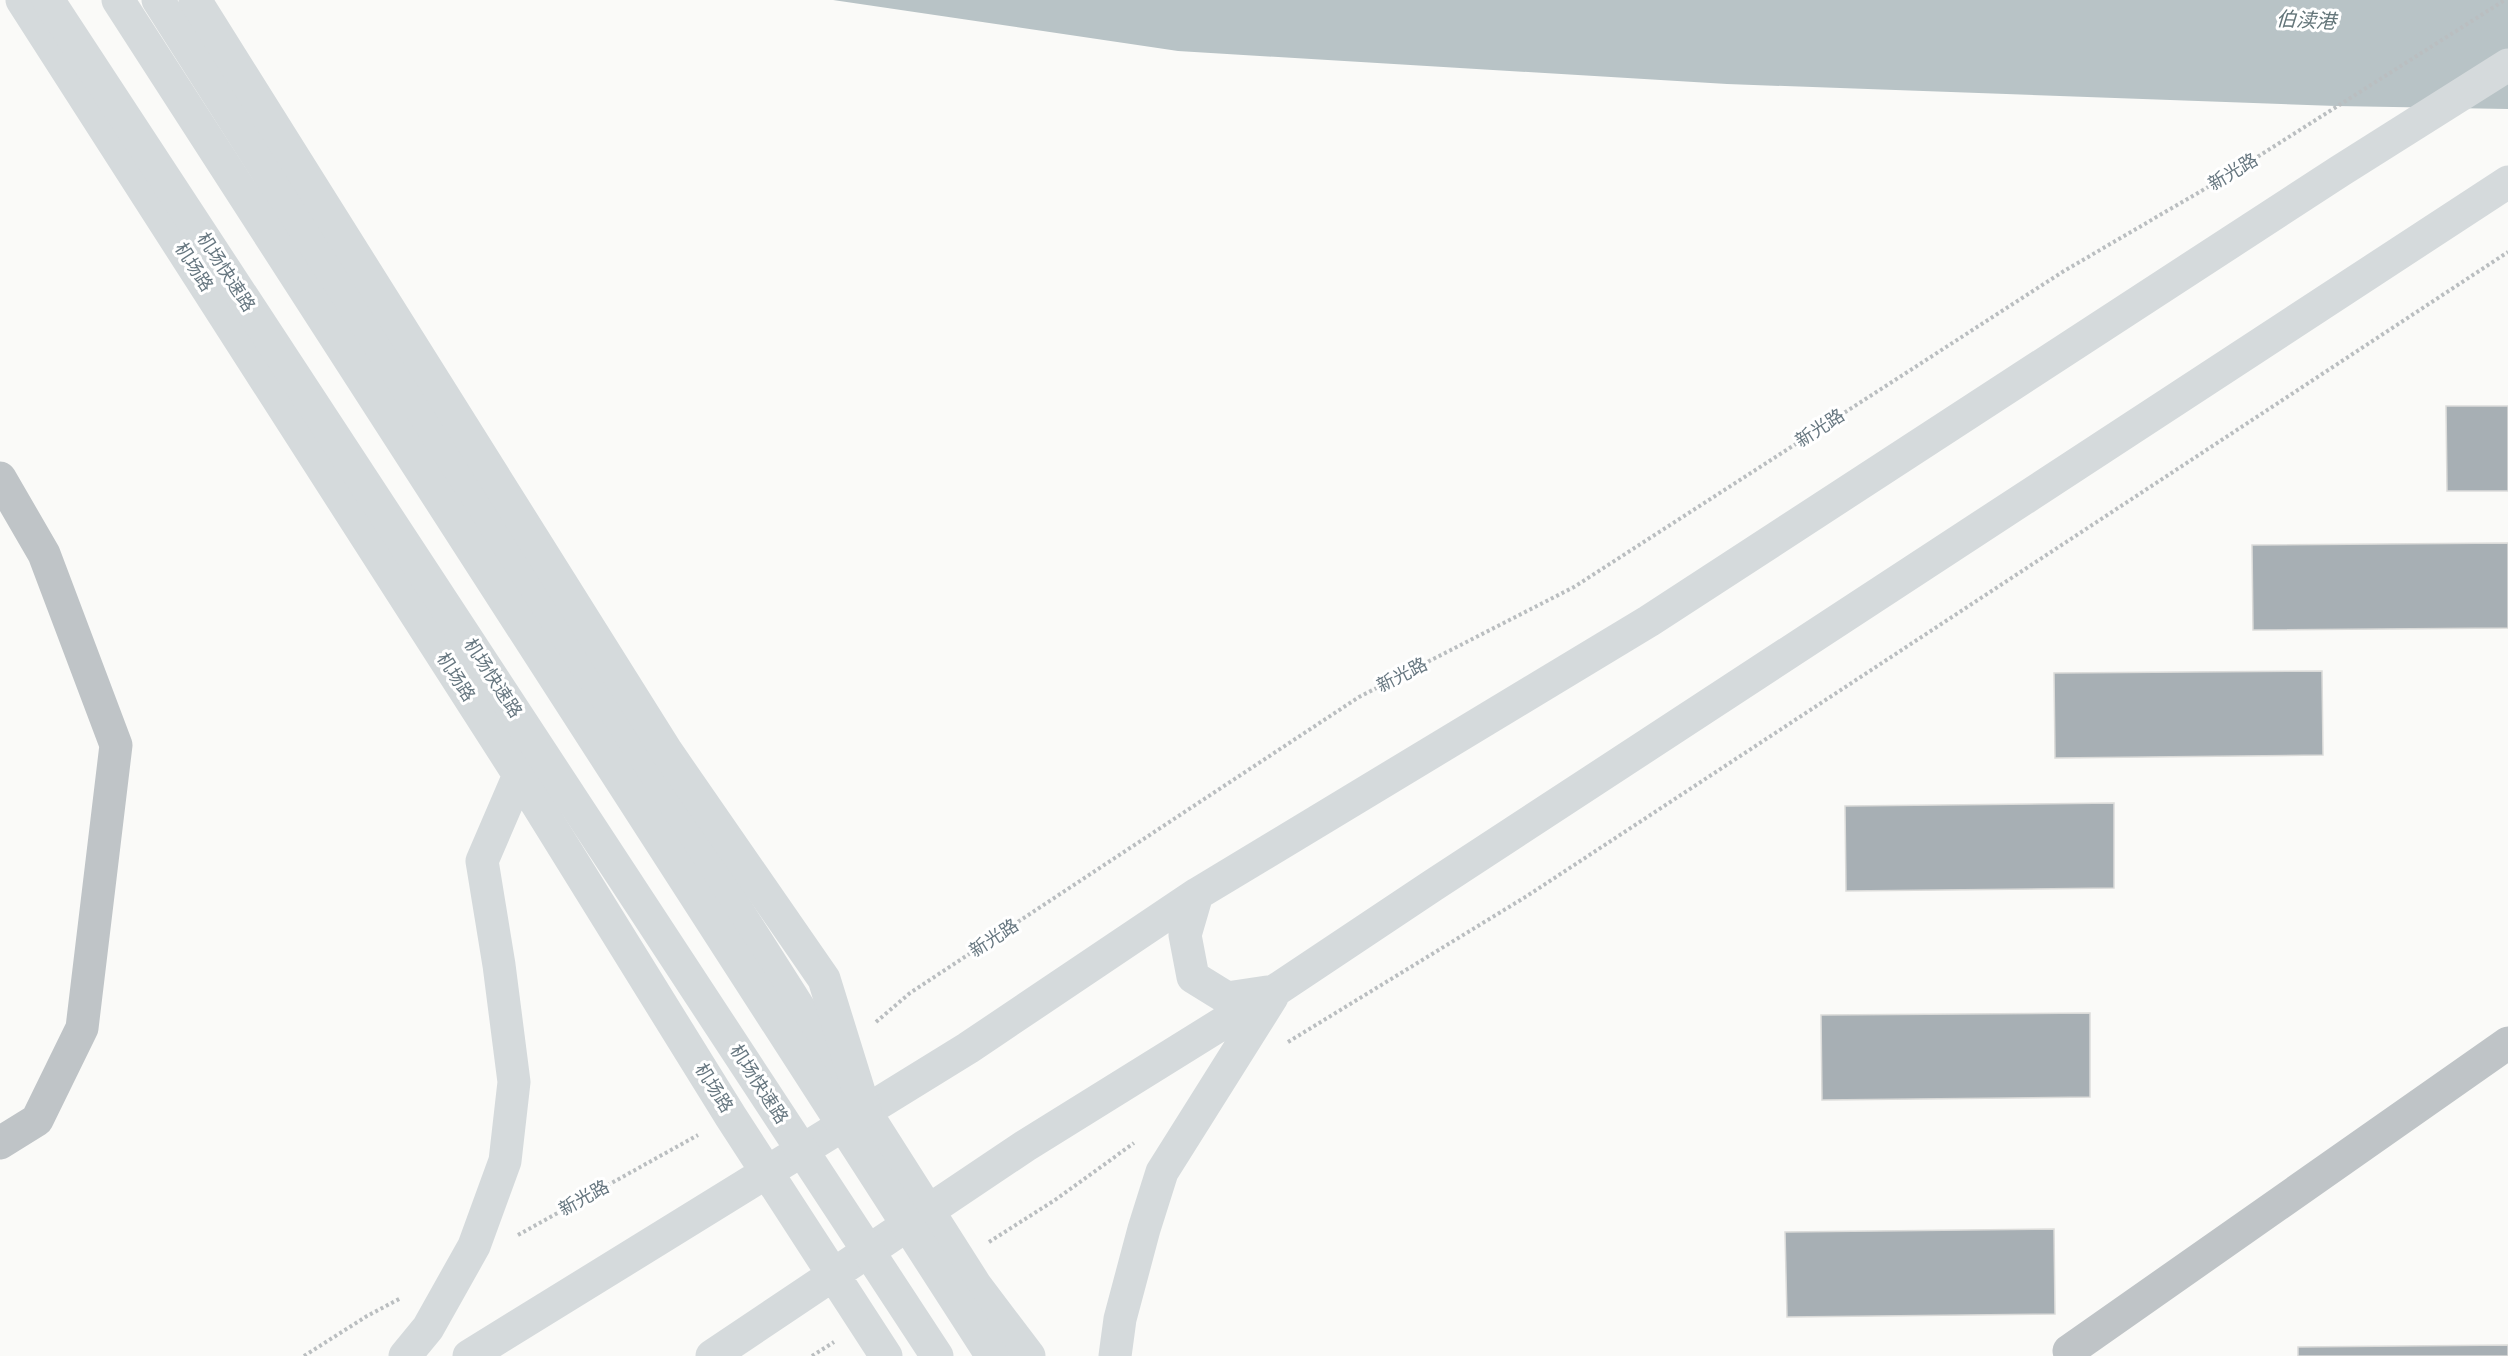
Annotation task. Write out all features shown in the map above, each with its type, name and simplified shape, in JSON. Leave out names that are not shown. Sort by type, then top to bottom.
[{"type":"main road","points":[[118,0],[992,1356]]},
{"type":"main road","points":[[158,0],[976,1286],[1029,1356]]},
{"type":"main road","points":[[195,0],[334,225],[667,752],[824,978],[865,1111]]},
{"type":"main road","name":"机场路","points":[[35,7],[519,775],[731,1117],[885,1356]]},
{"type":"main road","name":"机场快速路","points":[[35,7],[937,1356]]},
{"type":"main road","points":[[469,1356],[968,1048],[1197,894],[1649,621],[2340,171],[2508,65]]},
{"type":"main road","points":[[712,1356],[1025,1146],[1276,990],[2508,182]]},
{"type":"main road","points":[[405,1356],[428,1328],[474,1246],[506,1161],[514,1082],[499,965],[482,861],[519,775]]},
{"type":"main road","points":[[1197,894],[1185,935],[1193,977],[1227,998],[1276,990]]},
{"type":"main road","points":[[1115,1356],[1120,1318],[1162,1172],[1276,990]]},
{"type":"street","points":[[0,478],[44,554],[116,745],[82,1028],[38,1120],[0,1143]]},
{"type":"street","points":[[2073,1356],[2069,1351],[2508,1043]]},
{"type":"path","name":"新光路","points":[[845,1047],[910,993],[1359,697],[1574,587],[2064,271],[2232,173],[2505,0]]},
{"type":"path","points":[[1285,1044],[1527,896],[2508,252]]},
{"type":"path","name":"新光路","points":[[515,1237],[731,1117]]},
{"type":"path","points":[[960,1261],[1055,1200],[1139,1140]]},
{"type":"path","points":[[304,1356],[367,1316],[405,1296]]},
{"type":"path","points":[[812,1356],[863,1322]]},
{"type":"water","name":"伯渎港","points":[[833,0],[2508,0],[2508,109],[2336,106],[1727,84],[1178,51]]},
{"type":"building","points":[[2446,406],[2508,406],[2508,491],[2447,491]]},
{"type":"building","points":[[2508,543],[2508,628],[2253,630],[2252,545]]},
{"type":"building","points":[[2322,671],[2323,755],[2055,758],[2054,673]]},
{"type":"building","points":[[2114,803],[2114,888],[1846,891],[1845,806]]},
{"type":"building","points":[[2090,1013],[2090,1097],[1822,1100],[1821,1015]]},
{"type":"building","points":[[2054,1229],[2055,1314],[1787,1317],[1785,1232]]},
{"type":"building","points":[[2508,1345],[2508,1356],[2298,1356],[2298,1347]]}]
